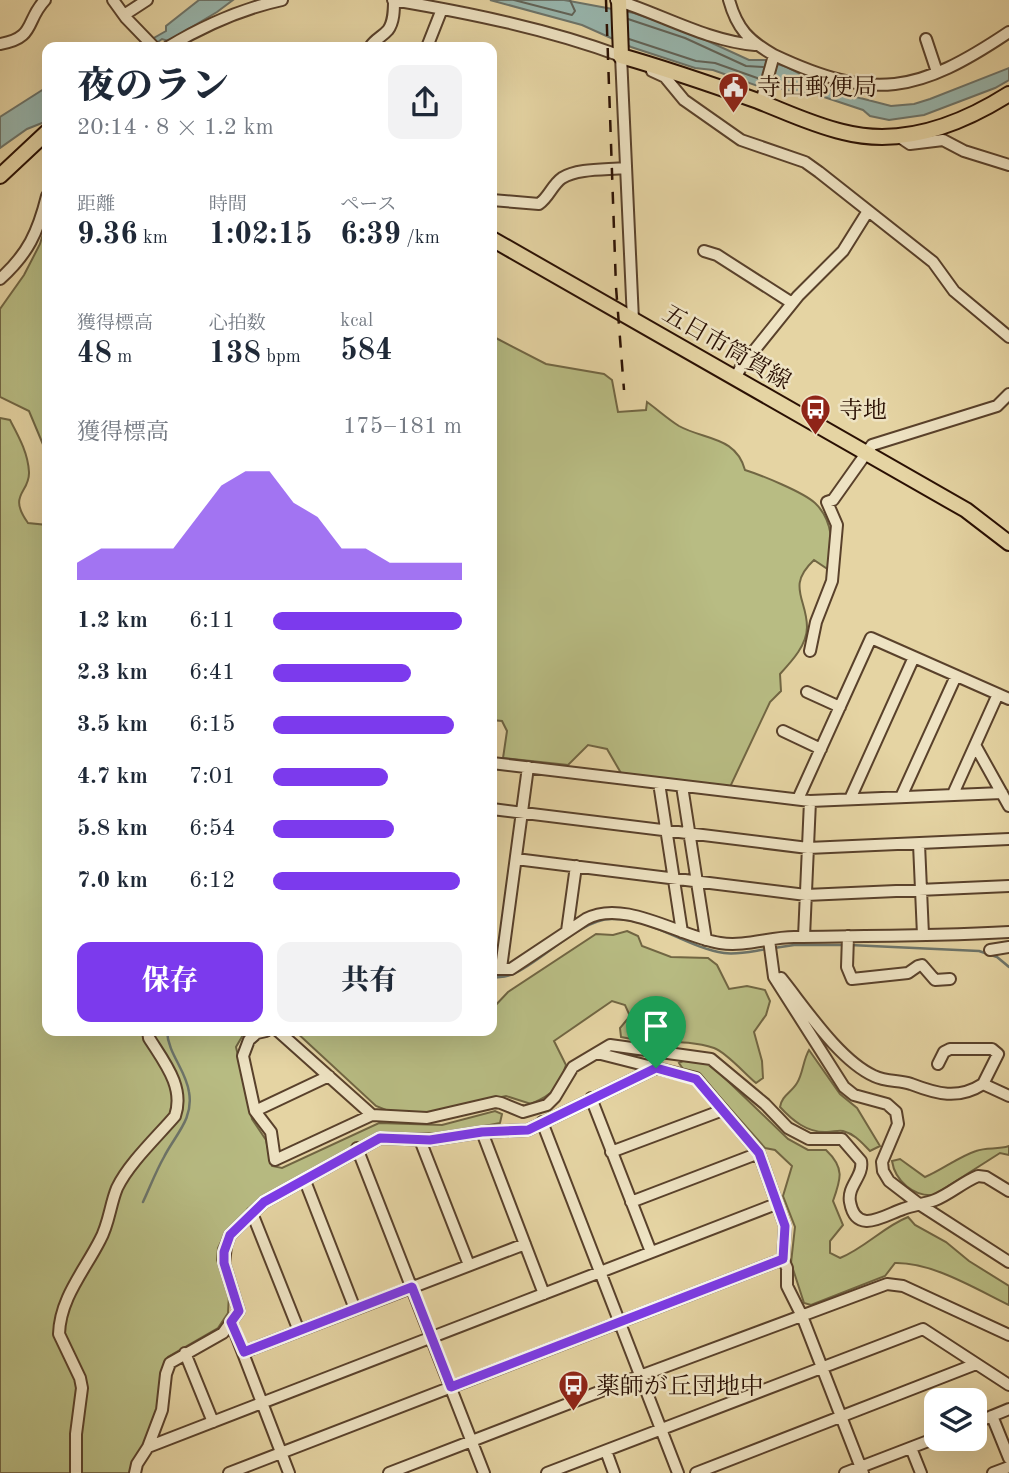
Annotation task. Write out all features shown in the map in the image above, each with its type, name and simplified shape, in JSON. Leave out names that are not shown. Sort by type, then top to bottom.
[{"type":"main road","points":[[618,2],[624,55],[761,100],[843,132],[864,136],[898,136],[929,131],[983,109],[1009,94]]},
{"type":"main road","points":[[0,176],[42,137]]},
{"type":"main road","name":"五日市筒賀線","points":[[497,242],[966,510],[1009,543]]},
{"type":"street","points":[[0,44],[21,38],[29,30],[39,6],[45,0]]},
{"type":"street","points":[[113,0],[149,42]]},
{"type":"street","points":[[125,17],[147,0]]},
{"type":"street","points":[[176,42],[205,25],[250,7],[282,0]]},
{"type":"street","points":[[373,42],[389,29],[394,13],[394,0],[538,30],[624,55],[635,66],[665,77],[684,100],[741,140],[805,162],[933,262],[954,291],[1009,337]]},
{"type":"street","points":[[729,0],[739,24],[755,45],[774,57],[812,72],[865,86],[898,85],[937,72],[976,53],[1009,32]]},
{"type":"street","points":[[618,2],[697,30],[755,45]]},
{"type":"street","points":[[429,42],[442,9]]},
{"type":"street","points":[[926,38],[937,72]]},
{"type":"street","points":[[624,55],[625,168],[633,320]]},
{"type":"street","points":[[761,100],[774,57]]},
{"type":"street","points":[[898,136],[910,144],[943,140],[964,151],[1009,165]]},
{"type":"street","points":[[497,200],[539,204],[564,177],[625,168]]},
{"type":"street","points":[[735,379],[741,367],[792,303],[843,251],[868,211]]},
{"type":"street","points":[[0,279],[16,265],[32,244],[42,212]]},
{"type":"street","points":[[704,251],[717,255],[792,303]]},
{"type":"street","points":[[810,651],[816,622],[832,581],[834,568],[838,525],[827,502],[833,500],[872,445],[998,406],[1009,394]]},
{"type":"street","points":[[803,937],[808,848],[804,800],[821,749],[872,639],[1009,699]]},
{"type":"street","points":[[850,799],[914,657]]},
{"type":"street","points":[[901,797],[956,676]]},
{"type":"street","points":[[807,692],[840,707]]},
{"type":"street","points":[[953,794],[998,695]]},
{"type":"street","points":[[783,731],[821,749]]},
{"type":"street","points":[[975,745],[1009,806]]},
{"type":"street","points":[[497,764],[804,800],[1002,793]]},
{"type":"street","points":[[497,964],[516,859],[528,768]]},
{"type":"street","points":[[659,783],[681,932]]},
{"type":"street","points":[[682,786],[706,940]]},
{"type":"street","points":[[497,810],[808,848],[1009,839]]},
{"type":"street","points":[[919,844],[922,935]]},
{"type":"street","points":[[516,859],[806,895],[1009,886]]},
{"type":"street","points":[[567,931],[576,866]]},
{"type":"street","points":[[497,969],[511,969],[594,915],[611,912],[628,914],[706,940],[729,944],[769,946],[803,937],[848,942],[922,935],[1009,932]]},
{"type":"street","points":[[848,942],[847,967],[852,979],[908,973],[922,965],[935,980],[950,979]]},
{"type":"street","points":[[769,946],[774,977],[844,1087],[854,1095],[887,1104],[896,1112],[898,1124],[883,1154],[883,1171],[889,1181],[919,1204],[1009,1262]]},
{"type":"street","points":[[990,950],[1009,947]]},
{"type":"street","points":[[773,968],[854,1065],[876,1077],[904,1082],[944,1095],[958,1094],[984,1084],[998,1058],[995,1051],[950,1049],[944,1052],[938,1064]]},
{"type":"street","points":[[76,1473],[76,1434],[82,1388],[59,1334],[59,1327],[70,1291],[101,1239],[123,1177],[174,1116],[179,1104],[173,1079],[149,1036]]},
{"type":"street","points":[[253,1036],[244,1051],[255,1111],[271,1132],[275,1160],[372,1115],[427,1118],[496,1102],[519,1112],[536,1110],[551,1102],[573,1067],[610,1045],[711,1059],[765,1104],[788,1128],[812,1140],[839,1138],[858,1155],[862,1168],[851,1191],[850,1200],[852,1208],[861,1219],[873,1221],[935,1200],[978,1176],[986,1177],[1009,1191]]},
{"type":"street","points":[[284,1036],[372,1115]]},
{"type":"street","points":[[597,1053],[696,1079],[759,1153],[786,1230],[783,1259],[787,1268],[787,1286],[802,1316],[862,1470]]},
{"type":"street","points":[[135,1473],[162,1410],[167,1368],[170,1363],[223,1333],[239,1311],[224,1263],[224,1252],[230,1235],[264,1202],[305,1181],[357,1148],[380,1138],[420,1140],[482,1132],[528,1130],[656,1068]]},
{"type":"street","points":[[255,1111],[329,1076]]},
{"type":"street","points":[[984,1084],[1009,1096]]},
{"type":"street","points":[[591,1098],[651,1252]]},
{"type":"street","points":[[611,1152],[723,1110]]},
{"type":"street","points":[[542,1122],[678,1473]]},
{"type":"street","points":[[482,1132],[544,1294]]},
{"type":"street","points":[[420,1140],[469,1265]]},
{"type":"street","points":[[357,1148],[484,1473]]},
{"type":"street","points":[[631,1202],[759,1153]]},
{"type":"street","points":[[305,1181],[355,1309]]},
{"type":"street","points":[[148,1447],[776,1204]]},
{"type":"street","points":[[252,1213],[299,1331]]},
{"type":"street","points":[[244,1352],[525,1244]]},
{"type":"street","points":[[229,1473],[783,1259]]},
{"type":"street","points":[[388,1473],[887,1284],[902,1286],[1009,1335]]},
{"type":"street","points":[[231,1322],[289,1473]]},
{"type":"street","points":[[547,1473],[923,1329],[1009,1385]]},
{"type":"street","points":[[184,1353],[213,1422]]},
{"type":"street","points":[[696,1473],[976,1364]]},
{"type":"street","points":[[987,1418],[1009,1409]]},
{"type":"street","points":[[992,1416],[1009,1458]]},
{"type":"street","points":[[845,1473],[862,1470],[924,1443]]},
{"type":"street","points":[[911,1448],[921,1473]]},
{"type":"street","points":[[606,1451],[614,1473]]},
{"type":"street","points":[[993,1473],[1009,1467]]},
{"type":"green space","points":[[42,237],[42,442],[29,411],[0,397],[0,309],[24,275]]},
{"type":"green space","points":[[497,339],[546,364],[604,374],[612,380],[618,412],[646,410],[647,402],[679,426],[727,445],[741,459],[745,470],[801,494],[821,510],[831,534],[829,570],[814,560],[801,577],[799,585],[807,627],[804,640],[780,674],[781,691],[770,702],[730,787],[621,773],[607,749],[588,745],[568,765],[503,758],[507,731],[502,721],[497,720]]},
{"type":"green space","points":[[0,418],[10,420],[27,458],[28,479],[19,506],[28,523],[42,524],[42,1036],[242,1036],[236,1047],[252,1119],[266,1140],[272,1166],[282,1168],[379,1123],[442,1125],[495,1111],[502,1114],[500,1123],[448,1133],[378,1134],[253,1204],[227,1230],[218,1248],[217,1260],[229,1294],[228,1313],[218,1328],[168,1357],[162,1372],[157,1410],[132,1473],[0,1473]]},
{"type":"green space","points":[[627,931],[638,936],[642,946],[671,957],[708,958],[717,965],[729,989],[747,986],[765,990],[770,1001],[766,1015],[754,1032],[762,1061],[763,1078],[756,1083],[730,1058],[714,1048],[691,1043],[621,1037],[620,1028],[630,1016],[625,1005],[612,1001],[554,1041],[566,1065],[554,1090],[539,1100],[531,1104],[506,1096],[431,1112],[391,1112],[376,1106],[300,1036],[497,1036],[497,1004],[508,992],[596,934],[613,935]]},
{"type":"green space","points":[[809,1050],[840,1094],[857,1108],[880,1146],[870,1151],[847,1132],[820,1132],[807,1128],[780,1107],[799,1079]]},
{"type":"green space","points":[[685,1060],[708,1062],[788,1139],[808,1150],[826,1150],[832,1156],[840,1174],[833,1201],[843,1225],[830,1241],[830,1253],[840,1258],[908,1217],[915,1225],[946,1242],[969,1261],[1009,1286],[1009,1305],[939,1272],[895,1263],[885,1276],[811,1305],[804,1303],[791,1263],[795,1227],[783,1196],[792,1166],[775,1150],[765,1148],[700,1075],[685,1072],[679,1063]]},
{"type":"green space","points":[[1009,1146],[1009,1155],[1000,1153],[934,1195],[919,1193],[907,1186],[897,1175],[892,1161],[900,1159],[925,1177],[976,1151]]},
{"type":"water","points":[[199,0],[233,0],[168,41],[162,39],[158,42],[147,42],[166,31],[166,26]]},
{"type":"water","points":[[490,0],[564,0],[634,13],[688,32],[749,60],[765,60],[787,67],[833,91],[891,106],[930,99],[1009,68],[1009,80],[924,115],[889,120],[870,116],[863,110],[815,94],[796,93],[776,87],[766,89],[713,70],[695,68],[631,47],[582,25]]},
{"type":"water","points":[[42,90],[42,123],[27,129],[0,148],[0,117]]},
{"type":"waterway","points":[[497,977],[513,974],[524,968],[587,926],[611,919],[654,927],[696,945],[724,953],[767,949]]},
{"type":"waterway","points":[[774,948],[794,945],[844,945]]},
{"type":"waterway","points":[[850,945],[979,951],[997,957],[1009,967]]},
{"type":"waterway","points":[[143,1202],[189,1110],[187,1084],[168,1036]]},
{"type":"railway","points":[[606,0],[616,287],[624,390]]},
{"type":"place","name":"寺田郵便局","points":[[734,114]]},
{"type":"place","name":"寺地","points":[[816,437]]},
{"type":"place","name":"薬師が丘団地中","points":[[573,1413]]},
{"type":"route","points":[[656,1068],[696,1079],[759,1153],[786,1230],[783,1259],[451,1387],[412,1287],[244,1352],[231,1322],[239,1311],[223,1258],[230,1235],[264,1202],[305,1181],[357,1148],[380,1138],[430,1140],[482,1132],[528,1130],[656,1068]]}]
